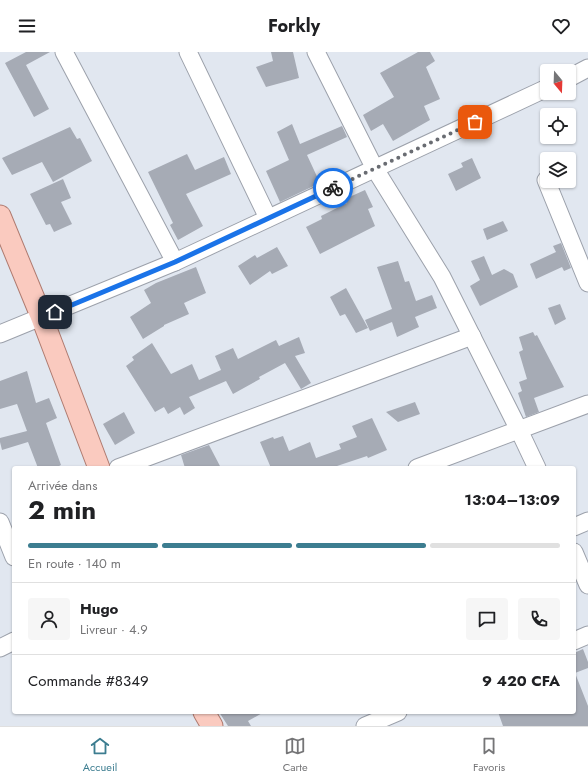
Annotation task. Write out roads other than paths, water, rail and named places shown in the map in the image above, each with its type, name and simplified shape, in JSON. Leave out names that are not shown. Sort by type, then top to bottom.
[{"type":"main road","points":[[0,217],[42,318],[98,466]]},
{"type":"main road","points":[[205,714],[212,726]]},
{"type":"street","points":[[64,52],[175,262]]},
{"type":"street","points":[[188,52],[268,218]]},
{"type":"street","points":[[316,52],[375,169],[442,277],[536,466]]},
{"type":"street","points":[[576,74],[588,68]]},
{"type":"street","points":[[0,334],[175,262],[540,91]]},
{"type":"street","points":[[549,188],[588,283]]},
{"type":"street","points":[[123,466],[472,336]]},
{"type":"street","points":[[422,466],[588,404]]},
{"type":"street","points":[[576,526],[588,521]]},
{"type":"street","points":[[0,522],[12,552]]},
{"type":"street","points":[[576,557],[588,585]]},
{"type":"street","points":[[576,640],[588,635]]},
{"type":"street","points":[[0,648],[12,642]]},
{"type":"street","points":[[365,726],[393,714]]}]
